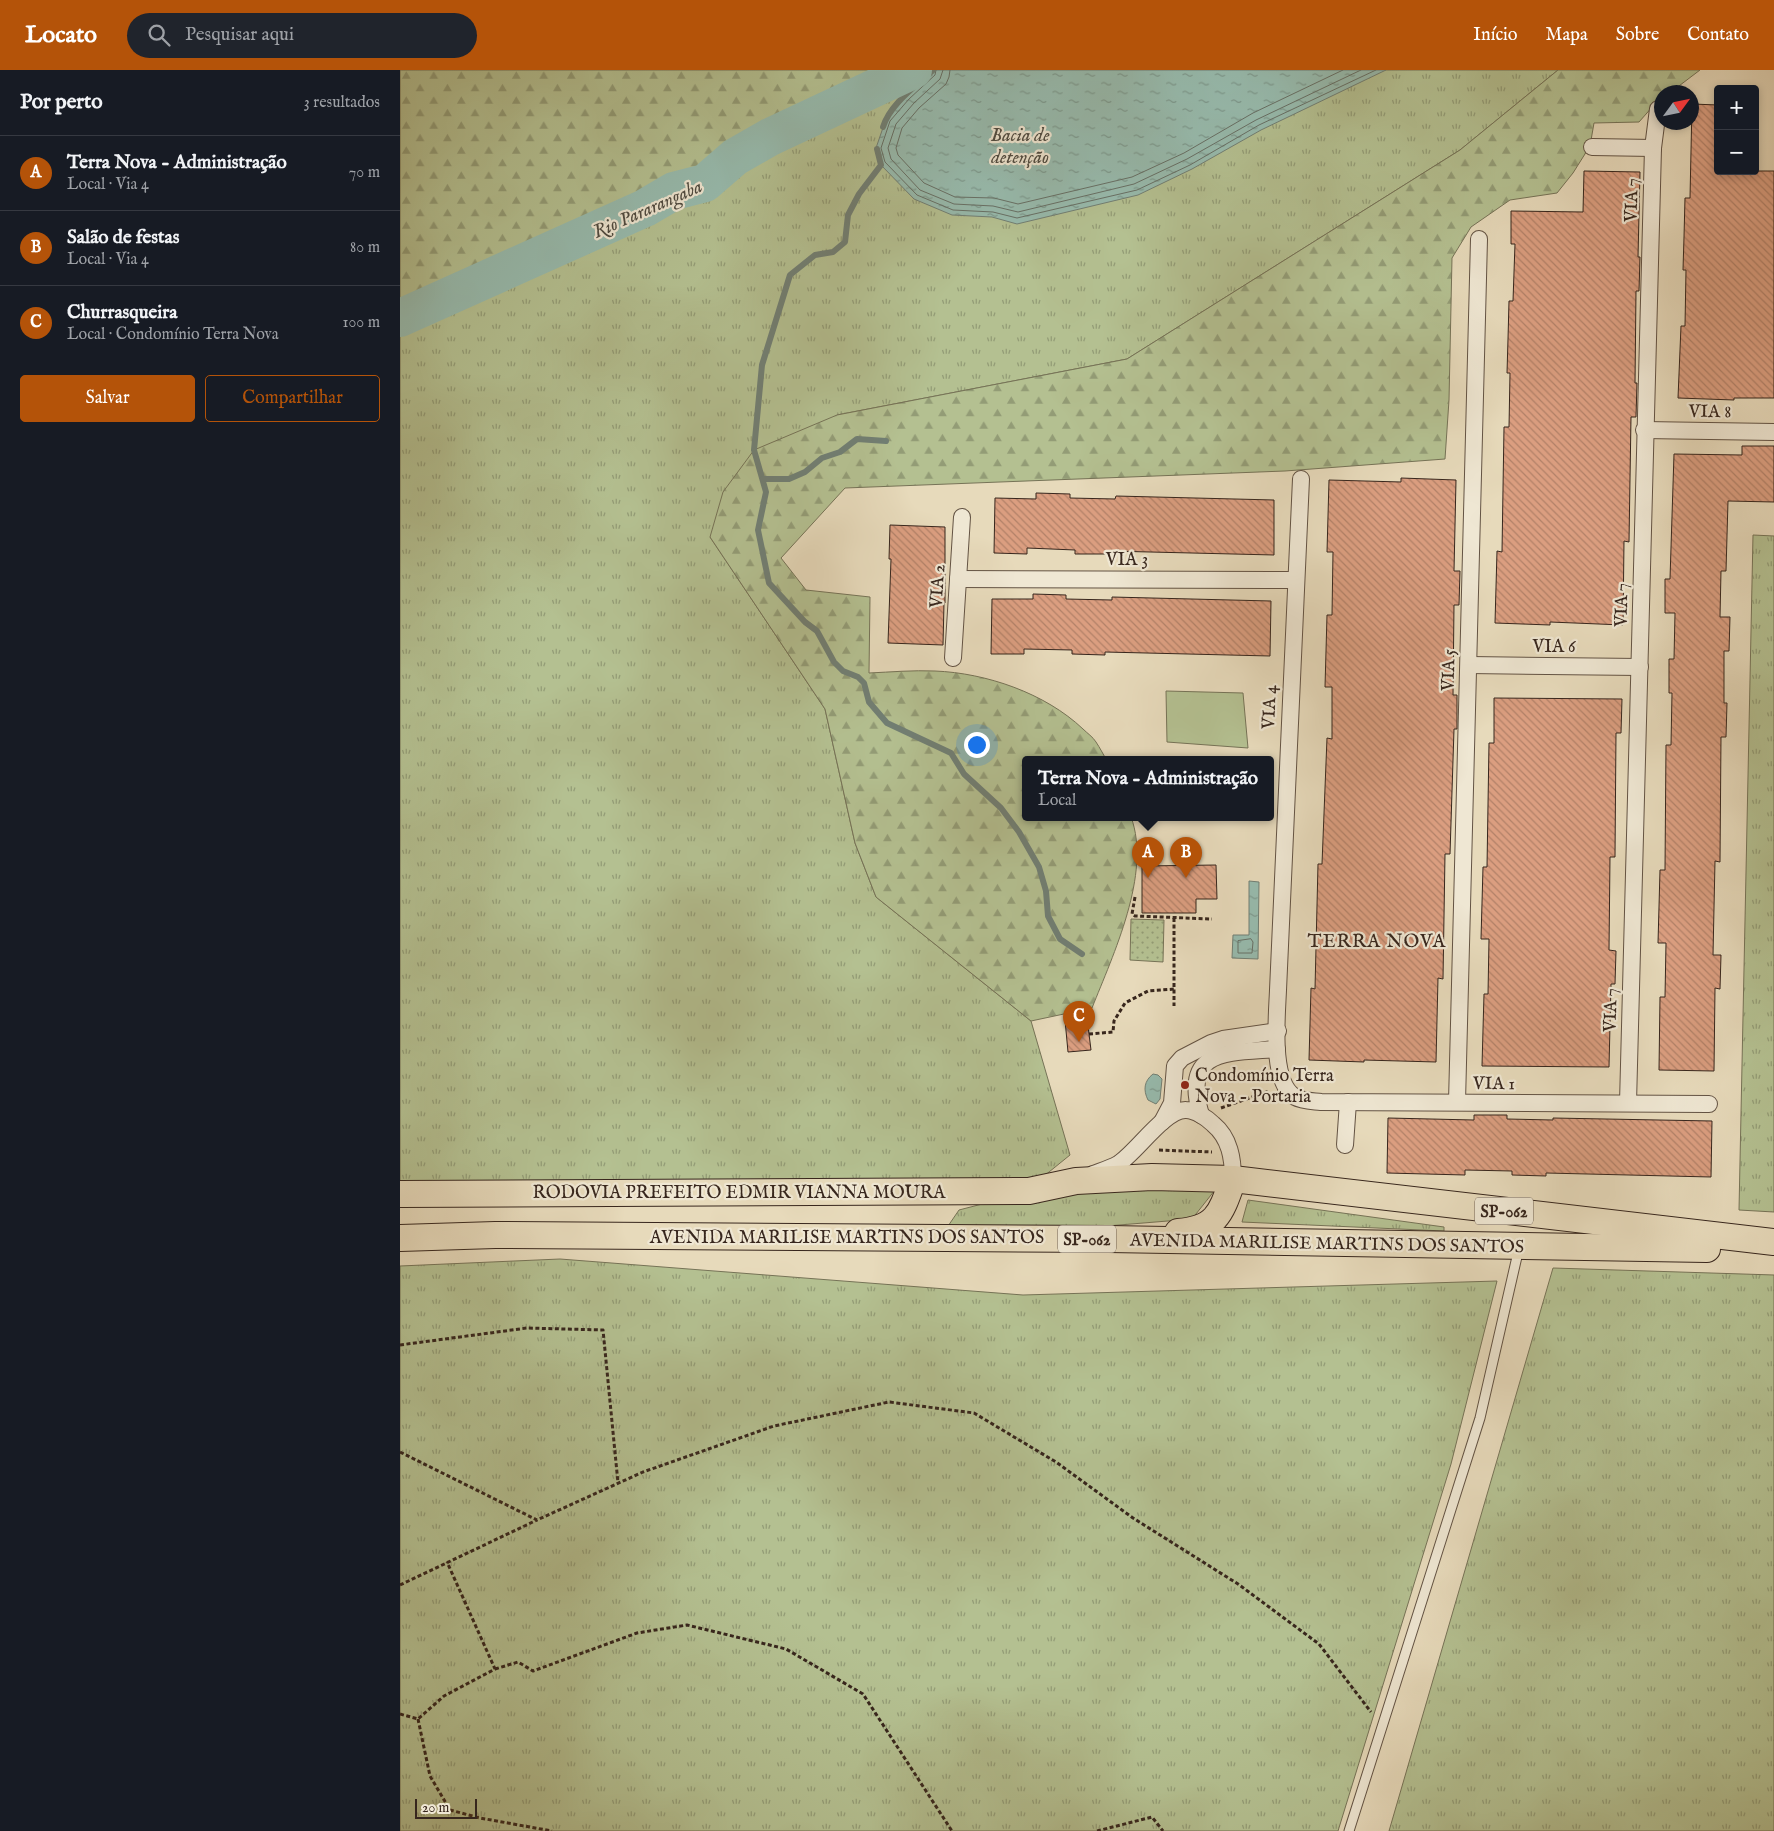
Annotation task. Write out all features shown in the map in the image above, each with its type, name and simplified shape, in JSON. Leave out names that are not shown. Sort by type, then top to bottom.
[{"type":"main road","name":"AVENIDA MARILISE MARTINS DOS SANTOS","points":[[1076,1182],[1152,1177],[1233,1180],[1774,1242]]},
{"type":"main road","points":[[1109,1239],[1196,1231],[1206,1226],[1215,1218],[1226,1200],[1233,1180]]},
{"type":"main road","name":"RODOVIA PREFEITO EDMIR VIANNA MOURA","points":[[400,1194],[1029,1191],[1076,1182]]},
{"type":"main road","name":"AVENIDA MARILISE MARTINS DOS SANTOS","points":[[400,1238],[495,1235],[1109,1239],[1774,1251]]},
{"type":"street","name":"VIA 7","points":[[1628,1103],[1640,667],[1644,430],[1653,148],[1655,130]]},
{"type":"street","points":[[1592,147],[1653,148]]},
{"type":"street","name":"VIA 5","points":[[1457,1102],[1479,239]]},
{"type":"street","name":"VIA 8","points":[[1644,430],[1774,432]]},
{"type":"street","name":"VIA 4","points":[[1282,1081],[1277,1048],[1279,951],[1301,479]]},
{"type":"street","name":"VIA 2","points":[[953,658],[962,517]]},
{"type":"street","name":"VIA 3","points":[[958,579],[1295,580]]},
{"type":"street","name":"VIA 6","points":[[1469,665],[1640,667]]},
{"type":"street","points":[[1161,1123],[1172,1104],[1175,1066],[1182,1058],[1223,1039],[1278,1031]]},
{"type":"street","points":[[1233,1180],[1232,1153],[1222,1132],[1196,1096],[1197,1079],[1202,1067],[1213,1058],[1227,1053],[1277,1048]]},
{"type":"street","name":"VIA 1","points":[[1282,1081],[1293,1096],[1321,1102],[1709,1104]]},
{"type":"street","points":[[1345,1145],[1348,1102]]},
{"type":"street","points":[[1076,1182],[1118,1164],[1161,1123],[1175,1113],[1186,1110],[1209,1114]]},
{"type":"lane","points":[[1349,1831],[1480,1418],[1520,1246]]},
{"type":"path","points":[[1135,897],[1132,914],[1135,916],[1212,919]]},
{"type":"path","points":[[1174,918],[1174,1006]]},
{"type":"path","points":[[1089,1034],[1113,1032],[1114,1021],[1125,1003],[1148,991],[1175,989]]},
{"type":"path","points":[[1223,1074],[1282,1081]]},
{"type":"path","points":[[1209,1114],[1282,1081]]},
{"type":"path","points":[[400,1345],[527,1328],[603,1330],[618,1483]]},
{"type":"path","points":[[400,1584],[642,1472],[774,1426],[888,1402],[974,1413],[1056,1462],[1133,1518],[1238,1584],[1319,1644],[1382,1727]]},
{"type":"path","points":[[400,1452],[536,1520]]},
{"type":"path","points":[[447,1562],[495,1669]]},
{"type":"path","points":[[418,1719],[444,1696],[495,1669],[518,1662],[533,1671],[637,1633],[687,1625],[786,1649],[863,1694],[952,1831]]},
{"type":"path","points":[[400,1714],[418,1719]]},
{"type":"path","points":[[418,1719],[430,1776],[450,1810],[480,1818],[552,1831]]},
{"type":"path","points":[[1097,1831],[1152,1817],[1162,1831]]},
{"type":"green space","points":[[400,70],[915,70],[770,137],[735,157],[705,183],[674,191],[645,209],[400,323]]},
{"type":"green space","points":[[913,70],[1558,70],[1460,150],[1127,359],[837,415],[710,537],[825,709],[855,843],[876,897],[1031,1021],[1070,1155],[1028,1189],[400,1198],[400,318],[645,209],[674,191],[705,183],[735,157],[770,137]]},
{"type":"green space","points":[[1558,70],[1700,70],[1680,85],[1654,85],[1654,105],[1639,122],[1594,123],[1590,146],[1573,173],[1557,193],[1510,200],[1471,227],[1452,258],[1449,400],[1445,459],[1285,471],[845,488],[781,558],[806,590],[870,597],[869,673],[935,671],[974,676],[1014,687],[1033,695],[1068,716],[1093,738],[1104,756],[1022,756],[1022,821],[1132,821],[1136,839],[1137,863],[1127,914],[1110,964],[1092,1008],[1031,1021],[876,897],[855,843],[825,709],[710,537],[723,492],[754,450],[837,415],[1127,359],[1460,150]]},
{"type":"green space","points":[[1753,535],[1774,536],[1774,1212],[1739,1210]]},
{"type":"green space","points":[[1166,691],[1243,693],[1248,748],[1167,742]]},
{"type":"green space","points":[[1131,919],[1164,920],[1163,962],[1130,960]]},
{"type":"green space","points":[[1092,1188],[1215,1190],[1192,1219],[1107,1226],[946,1229],[959,1210],[986,1203]]},
{"type":"green space","points":[[1248,1200],[1444,1227],[1444,1231],[1242,1222]]},
{"type":"green space","points":[[560,1259],[1023,1295],[1497,1281],[1451,1464],[1338,1831],[400,1831],[400,1266]]},
{"type":"green space","points":[[1553,1268],[1774,1275],[1774,1831],[1389,1831]]},
{"type":"water","name":"Bacia de detenção","points":[[933,70],[1386,70],[1261,130],[1192,169],[1138,195],[1017,224],[992,217],[952,215],[914,199],[881,165],[876,148],[886,119],[906,95]]},
{"type":"water","points":[[1249,881],[1259,882],[1258,959],[1232,958],[1233,935],[1249,935]]},
{"type":"water","points":[[1153,1074],[1158,1075],[1162,1079],[1160,1099],[1156,1104],[1148,1100],[1145,1093],[1146,1083]]},
{"type":"building","points":[[1699,104],[1714,105],[1714,175],[1759,175],[1759,171],[1774,171],[1774,398],[1734,398],[1734,400],[1678,398],[1681,326],[1685,326],[1686,270],[1683,270],[1685,198],[1690,198],[1691,130],[1699,130]]},
{"type":"building","points":[[1584,171],[1640,172],[1639,291],[1636,291],[1636,417],[1631,417],[1629,542],[1624,541],[1623,625],[1550,622],[1550,625],[1495,623],[1497,551],[1502,552],[1504,427],[1509,427],[1510,373],[1507,373],[1509,301],[1513,301],[1515,244],[1511,244],[1511,211],[1583,212]]},
{"type":"building","points":[[1742,446],[1774,446],[1774,502],[1728,501],[1726,571],[1721,571],[1720,617],[1730,617],[1729,651],[1724,651],[1724,703],[1727,703],[1726,737],[1721,737],[1720,862],[1715,861],[1713,955],[1721,955],[1720,989],[1715,988],[1714,1071],[1659,1070],[1660,997],[1665,997],[1666,943],[1658,943],[1660,870],[1665,870],[1666,745],[1671,745],[1672,693],[1669,693],[1669,659],[1674,659],[1675,613],[1665,613],[1665,579],[1670,579],[1674,454],[1742,455]]},
{"type":"building","points":[[1401,478],[1456,480],[1454,571],[1460,571],[1459,605],[1454,605],[1453,695],[1457,695],[1457,729],[1454,729],[1450,854],[1445,854],[1443,979],[1438,978],[1436,1062],[1309,1060],[1311,988],[1315,989],[1318,864],[1322,864],[1327,738],[1332,739],[1332,687],[1325,687],[1327,615],[1332,615],[1333,552],[1327,552],[1329,480],[1401,482]]},
{"type":"building","points":[[1036,493],[1070,494],[1070,498],[1115,499],[1116,496],[1274,500],[1274,555],[1109,551],[1109,554],[1075,554],[1075,550],[1027,548],[1027,554],[994,553],[995,498],[1036,499]]},
{"type":"building","points":[[890,525],[945,527],[943,645],[888,643],[891,559],[889,559]]},
{"type":"building","points":[[1033,594],[1066,595],[1066,599],[1112,600],[1112,597],[1271,601],[1270,656],[1105,652],[1105,655],[1072,654],[1072,650],[1024,649],[1024,654],[991,654],[992,599],[1033,599]]},
{"type":"building","points":[[1494,698],[1622,699],[1621,733],[1616,733],[1615,857],[1610,857],[1609,950],[1616,951],[1615,984],[1611,984],[1609,1067],[1482,1066],[1484,994],[1488,994],[1489,939],[1481,939],[1483,867],[1487,867],[1489,743],[1494,743]]},
{"type":"building","points":[[1216,865],[1217,899],[1196,899],[1196,913],[1142,913],[1142,866]]},
{"type":"building","points":[[1087,1018],[1091,1050],[1068,1052],[1065,1020]]},
{"type":"building","points":[[1474,1115],[1507,1115],[1507,1119],[1712,1121],[1711,1177],[1546,1173],[1546,1176],[1512,1175],[1512,1171],[1465,1170],[1465,1175],[1387,1173],[1388,1118],[1474,1120]]},
{"type":"waterway","name":"Rio Pararangaba","points":[[400,318],[645,208],[674,191],[705,183],[735,157],[770,137],[913,70]]},
{"type":"waterway","points":[[883,127],[897,103],[933,70]]},
{"type":"waterway","points":[[877,149],[881,165],[859,194],[848,215],[845,242],[833,252],[815,255],[790,275],[762,365],[754,450],[766,492],[758,530],[769,583],[805,622],[817,631],[834,662],[843,671],[858,677],[864,683],[869,702],[887,723],[951,753],[964,774],[1001,808],[1019,832],[1039,867],[1046,891],[1048,916],[1060,939],[1082,954]]},
{"type":"waterway","points":[[763,479],[789,479],[805,472],[822,458],[840,452],[857,439],[886,441]]},
{"type":"place","name":"Terra Nova - Administração","points":[[1148,878]]},
{"type":"place","name":"Salão de festas","points":[[1186,878]]},
{"type":"place","name":"Churrasqueira","points":[[1079,1042]]},
{"type":"place","name":"Condomínio Terra Nova - Portaria","points":[[1185,1085]]},
{"type":"district","name":"TERRA NOVA","points":[[1377,940]]}]
